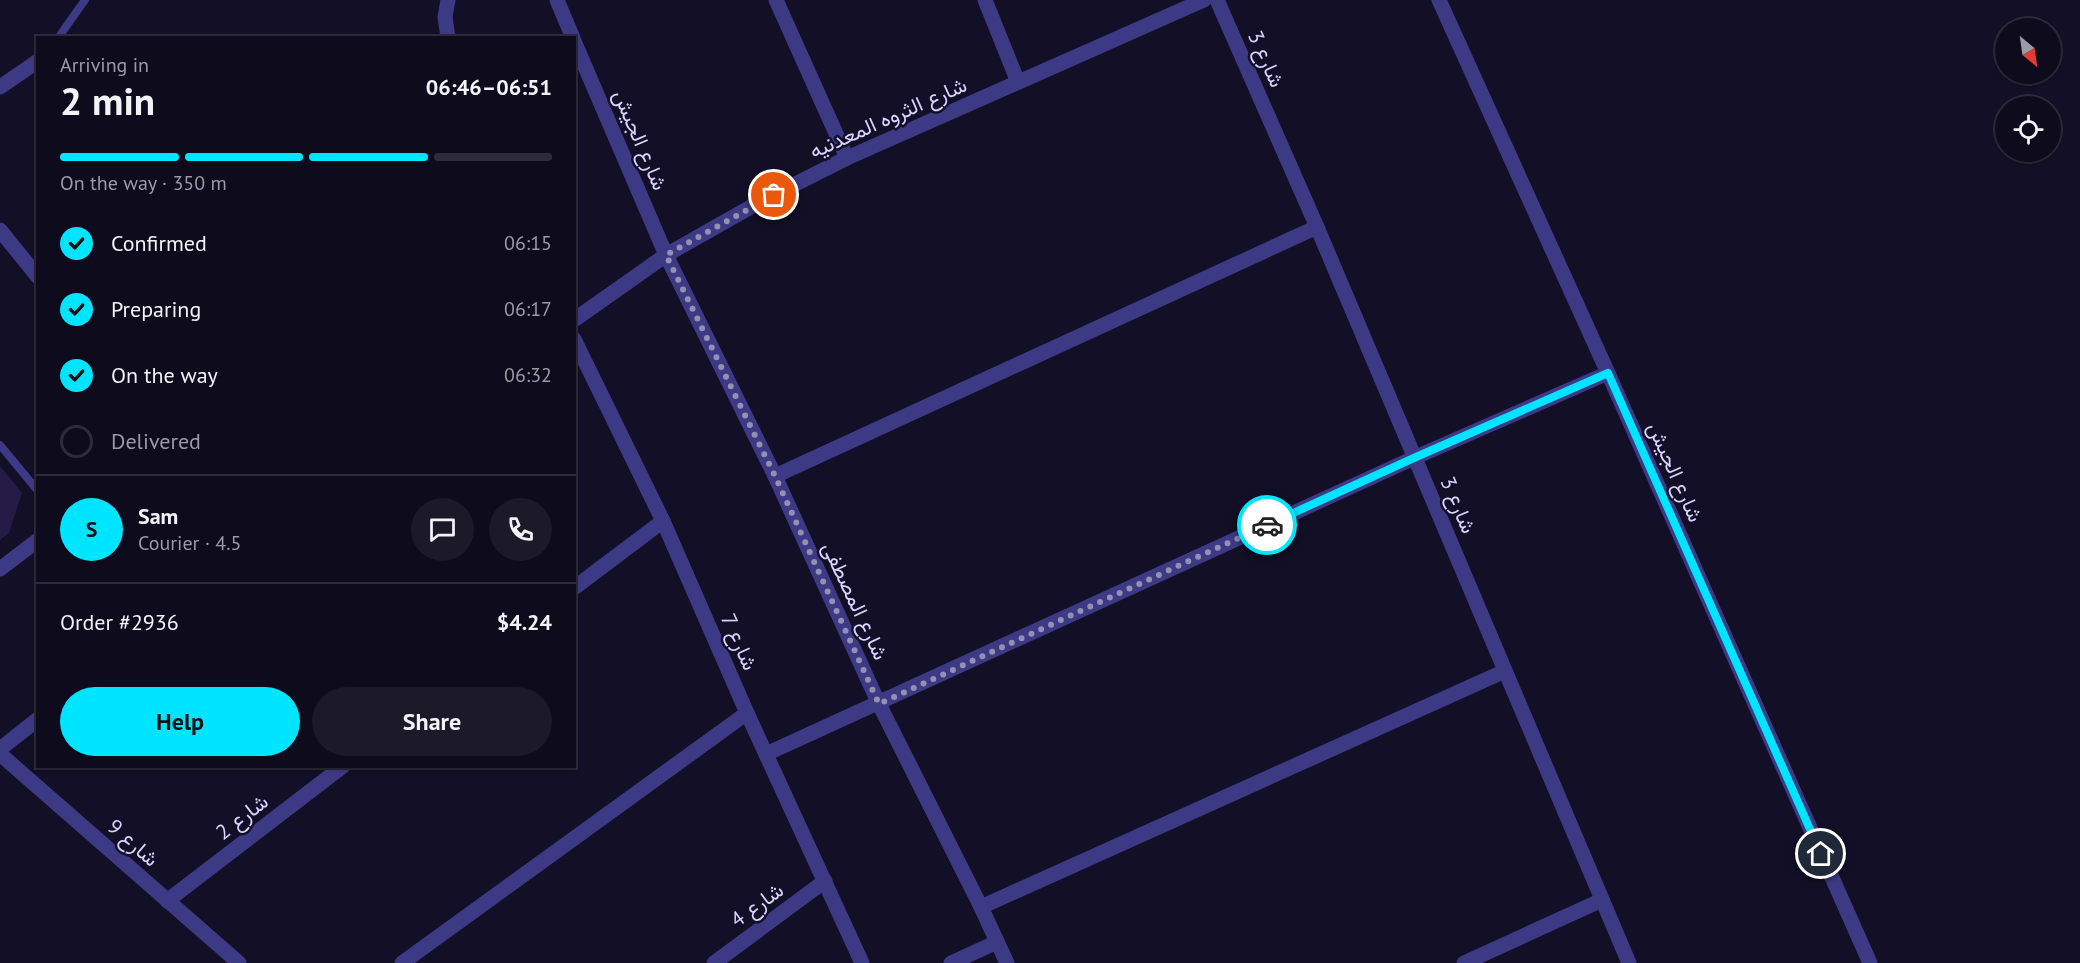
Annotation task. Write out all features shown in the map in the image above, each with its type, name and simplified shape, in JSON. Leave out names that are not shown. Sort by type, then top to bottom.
[{"type":"street","points":[[448,0],[445,17],[448,36]]},
{"type":"street","name":"شارع الجيش","points":[[557,0],[573,36]]},
{"type":"street","points":[[776,0],[847,158]]},
{"type":"street","points":[[985,0],[1018,82]]},
{"type":"street","name":"شارع الثروه المعدنيه","points":[[576,319],[666,255],[756,204],[847,158],[1204,0]]},
{"type":"street","name":"شارع 3","points":[[1216,0],[1416,457],[1629,963]]},
{"type":"street","name":"شارع الجيش","points":[[1439,0],[1608,373],[1870,963]]},
{"type":"street","name":"شارع الجيش","points":[[576,44],[666,255]]},
{"type":"street","points":[[0,87],[36,62]]},
{"type":"street","points":[[775,476],[1317,227]]},
{"type":"street","points":[[0,230],[36,275]]},
{"type":"street","name":"شارع المصطفى","points":[[666,255],[775,476],[879,704],[1007,963]]},
{"type":"street","name":"شارع 7","points":[[576,343],[663,521],[747,713],[862,963]]},
{"type":"street","points":[[766,754],[1416,457],[1608,373]]},
{"type":"street","points":[[576,586],[663,521]]},
{"type":"street","points":[[0,569],[36,542]]},
{"type":"street","points":[[981,907],[1505,671]]},
{"type":"street","points":[[402,963],[747,713]]},
{"type":"street","points":[[0,749],[36,721]]},
{"type":"street","name":"شارع 9","points":[[0,754],[239,963]]},
{"type":"street","name":"شارع 2","points":[[167,901],[340,768]]},
{"type":"street","name":"شارع 4","points":[[714,963],[825,881]]},
{"type":"street","points":[[1464,963],[1602,900]]},
{"type":"street","points":[[951,963],[997,942]]},
{"type":"lane","points":[[59,36],[85,0]]},
{"type":"lane","points":[[0,445],[36,489]]},
{"type":"building","points":[[0,466],[22,493],[9,533],[0,540]]},
{"type":"way so far","points":[[774,195],[666,255],[775,476],[879,704],[1267,525]]},
{"type":"route","points":[[1267,525],[1608,373],[1821,854]]}]
